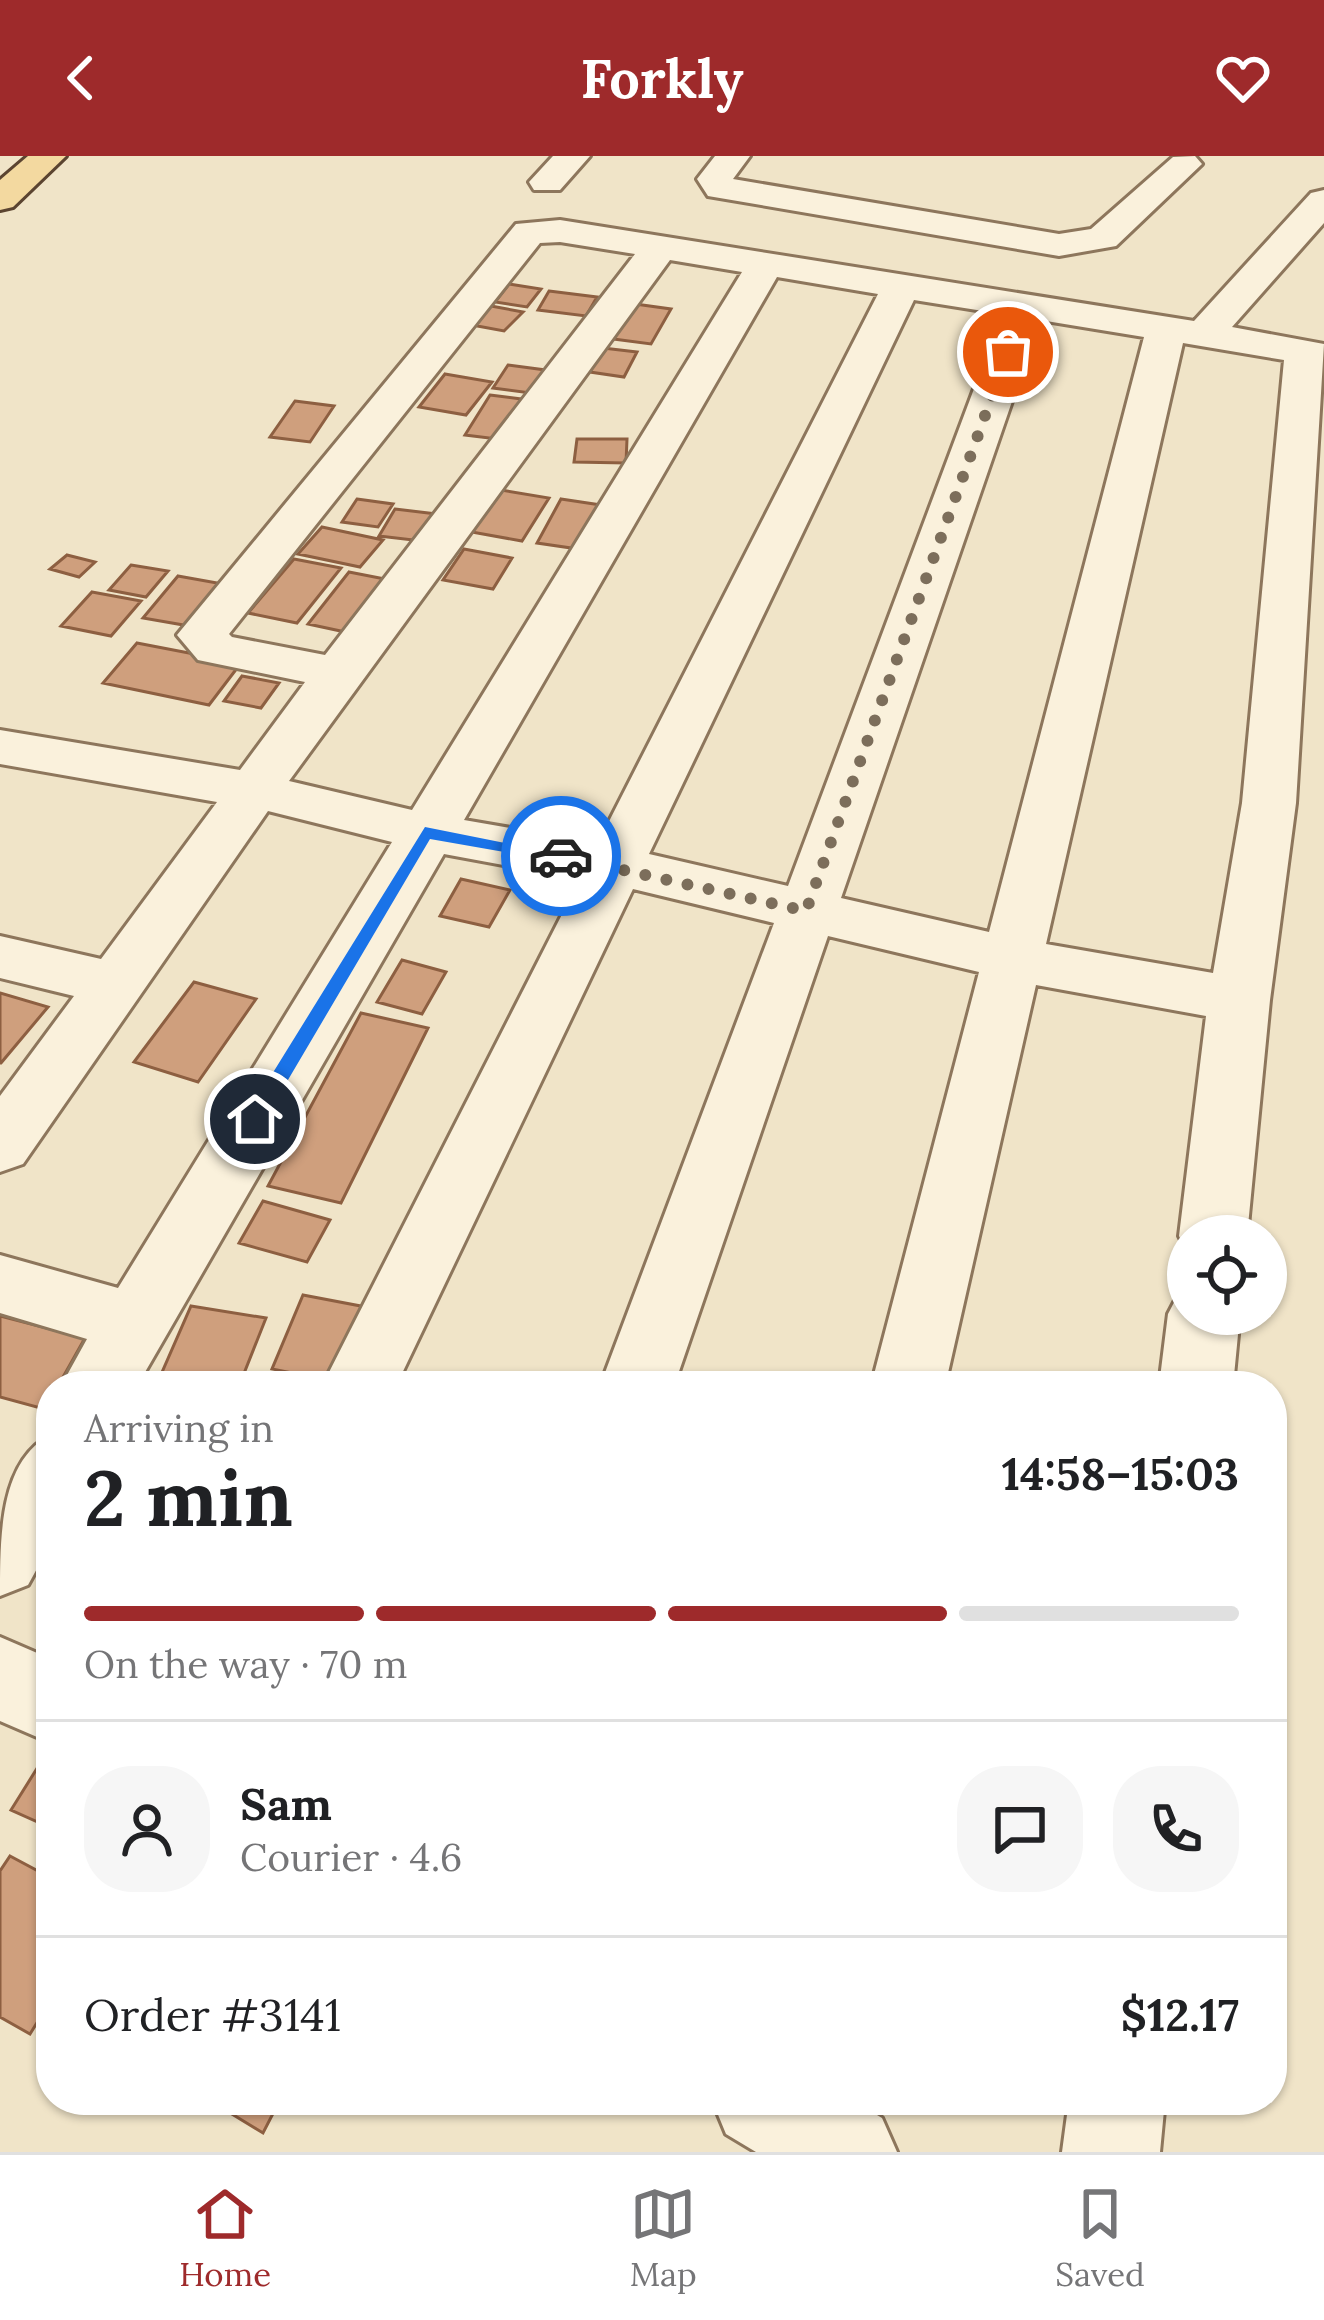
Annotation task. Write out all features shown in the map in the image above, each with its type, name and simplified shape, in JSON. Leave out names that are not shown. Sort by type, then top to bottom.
[{"type":"main road","points":[[0,200],[49,156]]},
{"type":"street","points":[[547,182],[573,156]]},
{"type":"street","points":[[734,156],[716,179],[721,188],[1059,245],[1102,238],[1190,160]]},
{"type":"street","points":[[1148,159],[1190,160]]},
{"type":"street","points":[[912,1371],[1012,958],[1184,333],[1324,201]]},
{"type":"street","points":[[338,673],[216,650],[202,635],[529,232],[560,231],[1314,356],[1269,803],[1239,1000],[1215,1215]]},
{"type":"street","points":[[0,1146],[338,673],[658,250]]},
{"type":"street","points":[[107,1371],[765,266]]},
{"type":"street","points":[[366,1371],[898,290]]},
{"type":"street","points":[[642,1371],[1024,309]]},
{"type":"street","points":[[0,709],[58,723],[76,757]]},
{"type":"street","points":[[0,747],[257,791],[425,832],[616,866],[1012,958],[1239,1000]]},
{"type":"street","points":[[1269,803],[1324,785]]},
{"type":"street","points":[[0,957],[117,985]]},
{"type":"street","points":[[0,1284],[134,1324]]},
{"type":"street","points":[[1198,1371],[1202,1335]]},
{"type":"street","points":[[0,1559],[36,1495]]},
{"type":"street","points":[[0,1678],[36,1695]]},
{"type":"street","points":[[785,2115],[848,2152]]},
{"type":"street","points":[[1111,2152],[1115,2115]]},
{"type":"building","points":[[509,284],[541,289],[527,307],[495,302]]},
{"type":"building","points":[[549,291],[597,297],[586,316],[538,310]]},
{"type":"building","points":[[628,303],[671,309],[651,344],[606,338]]},
{"type":"building","points":[[491,306],[523,312],[504,331],[472,325]]},
{"type":"building","points":[[603,348],[637,352],[624,377],[590,372]]},
{"type":"building","points":[[508,365],[553,371],[538,394],[493,388]]},
{"type":"building","points":[[445,374],[492,382],[466,415],[419,407]]},
{"type":"building","points":[[490,395],[529,400],[505,440],[465,435]]},
{"type":"building","points":[[295,401],[334,406],[310,442],[270,437]]},
{"type":"building","points":[[577,439],[627,439],[626,463],[574,462]]},
{"type":"building","points":[[495,489],[549,498],[522,541],[466,531]]},
{"type":"building","points":[[357,499],[393,504],[378,527],[342,522]]},
{"type":"building","points":[[561,499],[614,507],[592,551],[537,543]]},
{"type":"building","points":[[395,509],[445,515],[430,542],[379,536]]},
{"type":"building","points":[[322,527],[383,540],[360,567],[298,554]]},
{"type":"building","points":[[464,549],[512,558],[493,589],[443,580]]},
{"type":"building","points":[[67,555],[95,562],[79,577],[50,569]]},
{"type":"building","points":[[294,559],[341,568],[297,623],[248,613]]},
{"type":"building","points":[[131,565],[168,571],[146,597],[109,590]]},
{"type":"building","points":[[349,572],[390,580],[350,633],[308,624]]},
{"type":"building","points":[[178,576],[234,586],[201,628],[143,618]]},
{"type":"building","points":[[92,592],[141,601],[111,636],[61,626]]},
{"type":"building","points":[[137,643],[241,663],[209,705],[103,683]]},
{"type":"building","points":[[242,676],[279,683],[261,708],[224,701]]},
{"type":"building","points":[[461,879],[510,890],[489,927],[440,916]]},
{"type":"building","points":[[402,960],[446,972],[422,1014],[377,1002]]},
{"type":"building","points":[[194,982],[256,999],[198,1082],[134,1062]]},
{"type":"building","points":[[0,993],[48,1007],[1,1063],[0,1063]]},
{"type":"building","points":[[361,1013],[428,1028],[341,1203],[268,1186]]},
{"type":"building","points":[[263,1201],[330,1220],[307,1262],[239,1243]]},
{"type":"building","points":[[303,1295],[371,1308],[347,1371],[272,1369]]},
{"type":"building","points":[[191,1306],[266,1318],[245,1371],[163,1371]]},
{"type":"building","points":[[0,1316],[85,1338],[66,1371],[36,1371],[36,1407],[0,1397]]},
{"type":"building","points":[[36,1770],[36,1821],[11,1810]]},
{"type":"building","points":[[10,1856],[36,1870],[36,2024],[30,2034],[0,2017],[0,1871]]},
{"type":"building","points":[[234,2115],[272,2115],[263,2133]]},
{"type":"way so far","points":[[561,856],[806,911],[1008,352]]},
{"type":"route","points":[[255,1119],[425,832],[561,856]]}]
